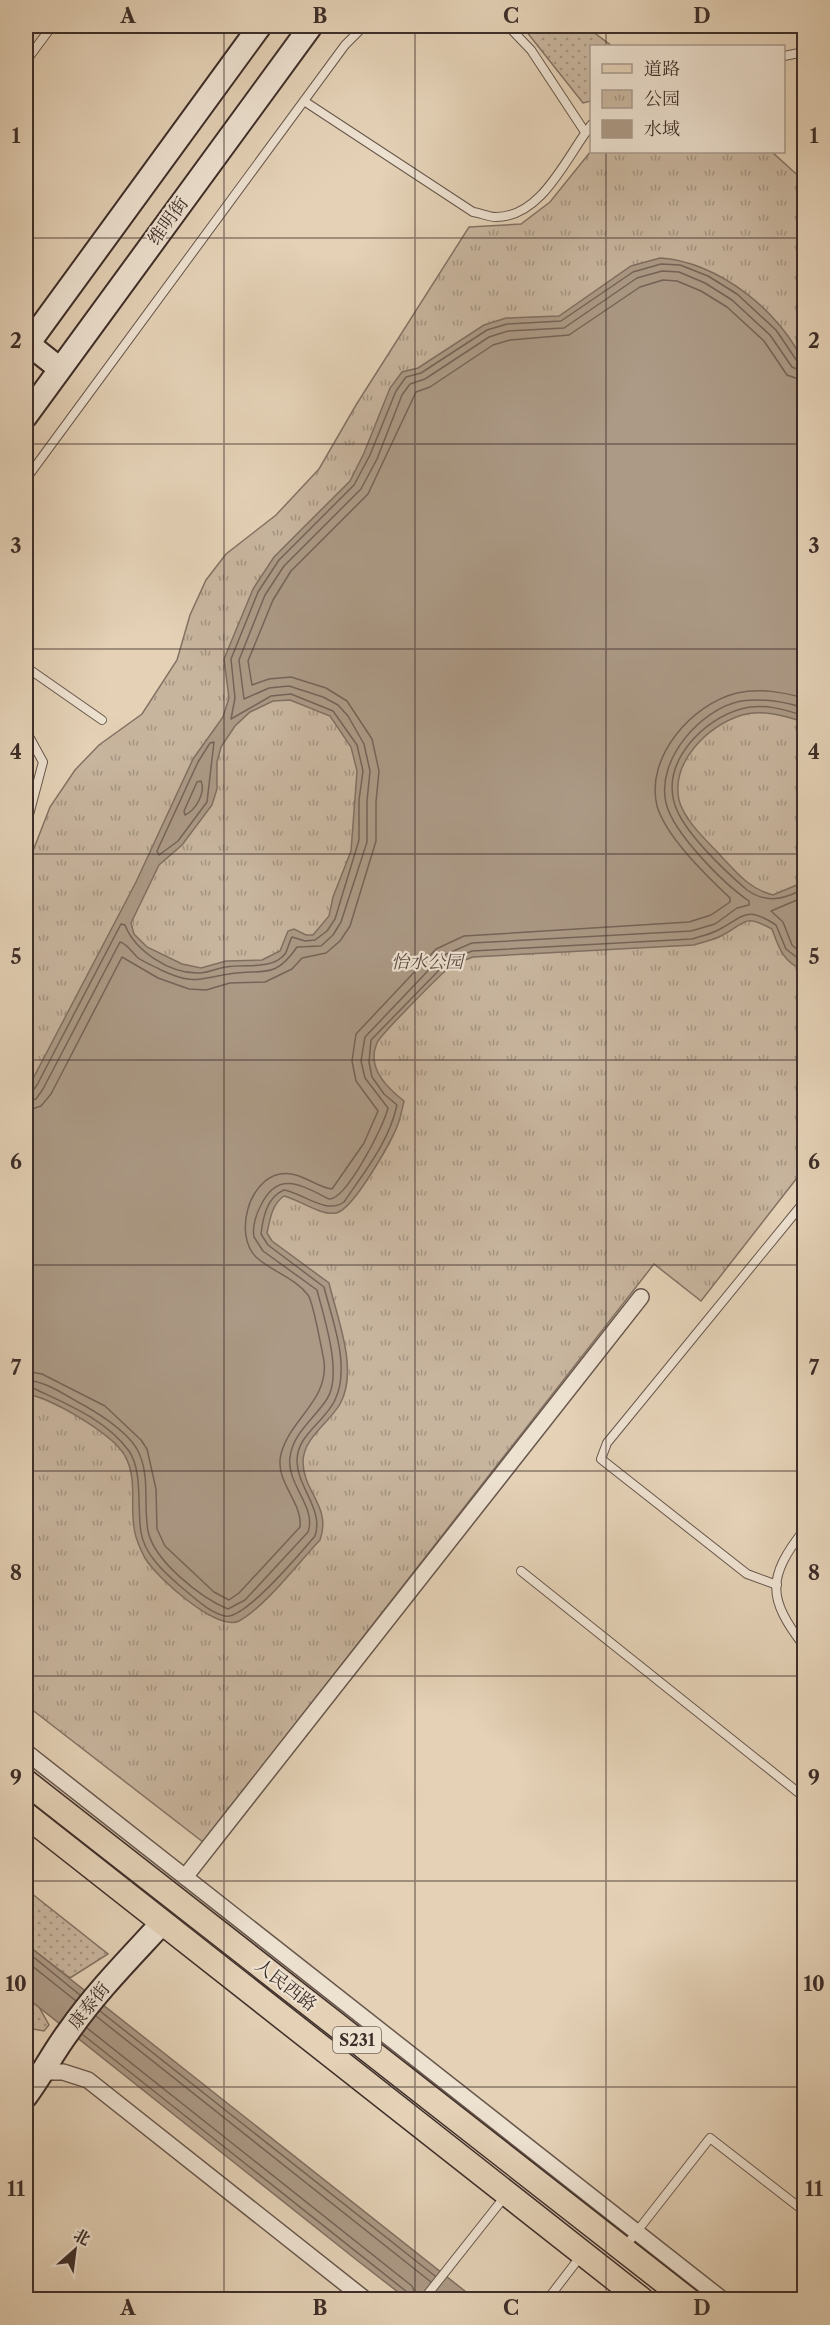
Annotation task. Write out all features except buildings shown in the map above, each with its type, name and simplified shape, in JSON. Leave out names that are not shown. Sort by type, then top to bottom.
[{"type":"main road","name":"人民西路","points":[[26,1782],[688,2300]]},
{"type":"main road","name":"人民西路","points":[[26,1815],[642,2300]]},
{"type":"street","points":[[60,369],[26,344],[260,26]]},
{"type":"street","name":"维明街","points":[[26,416],[311,26]]},
{"type":"street","points":[[185,1877],[641,1298]]},
{"type":"street","points":[[26,1752],[723,2300]]},
{"type":"street","name":"康泰街","points":[[26,2096],[35,2071],[108,1982],[162,1923]]},
{"type":"street","points":[[35,2071],[63,2072],[88,2080],[366,2300]]},
{"type":"lane","points":[[26,61],[52,26]]},
{"type":"lane","points":[[26,479],[355,32],[364,26]]},
{"type":"lane","points":[[508,26],[531,50],[585,132]]},
{"type":"lane","points":[[785,56],[804,52]]},
{"type":"lane","points":[[304,101],[473,212],[497,217],[524,209],[539,196],[555,178],[590,125]]},
{"type":"lane","points":[[26,667],[102,720]]},
{"type":"lane","points":[[26,731],[43,762],[26,826]]},
{"type":"lane","points":[[777,1585],[747,1574],[601,1459],[601,1453],[804,1202]]},
{"type":"lane","points":[[804,1530],[778,1569],[777,1585],[779,1605],[790,1627],[804,1646]]},
{"type":"lane","points":[[521,1571],[804,1797]]},
{"type":"lane","points":[[624,2249],[710,2138],[804,2211]]},
{"type":"lane","points":[[423,2300],[507,2193]]},
{"type":"lane","points":[[547,2300],[583,2254]]},
{"type":"green space","points":[[522,26],[585,26],[611,45],[590,45],[590,101],[583,103]]},
{"type":"green space","name":"怡水公园","points":[[590,152],[773,153],[804,181],[804,1169],[701,1301],[654,1264],[203,1842],[26,1705],[26,869],[50,807],[75,770],[99,745],[142,714],[177,660],[190,615],[206,580],[226,554],[276,515],[319,469],[356,405],[469,227],[521,224],[550,202]]},
{"type":"green space","points":[[26,1889],[108,1954],[70,1978],[26,1944]]},
{"type":"green space","points":[[26,1997],[39,2007],[49,2025],[44,2031],[33,2029],[26,2023]]},
{"type":"water","points":[[660,258],[682,261],[725,279],[764,308],[794,345],[804,364],[804,722],[766,713],[750,713],[729,720],[705,736],[695,747],[686,759],[678,786],[679,800],[690,822],[732,868],[750,884],[773,895],[804,882],[804,969],[797,967],[787,959],[779,948],[772,929],[750,921],[718,937],[694,945],[473,957],[451,966],[389,1028],[377,1043],[374,1060],[385,1083],[404,1101],[398,1124],[380,1159],[362,1188],[343,1209],[336,1213],[317,1210],[284,1196],[274,1208],[267,1233],[272,1241],[329,1283],[345,1344],[347,1376],[340,1404],[317,1431],[304,1453],[304,1473],[322,1518],[323,1528],[320,1540],[260,1606],[239,1621],[229,1622],[202,1611],[188,1601],[151,1567],[145,1558],[134,1528],[132,1475],[125,1456],[118,1447],[108,1437],[65,1409],[26,1394],[26,1092],[136,882],[193,759],[223,717],[229,698],[224,659],[253,589],[274,557],[350,481],[390,388],[402,372],[418,368],[484,325],[506,318],[559,316],[631,266]],"holes":[[[290,700],[330,716],[351,747],[357,771],[351,851],[333,897],[329,916],[313,935],[306,935],[294,929],[288,931],[280,951],[262,960],[226,961],[201,968],[182,964],[147,947],[134,934],[131,923],[159,865],[182,845],[212,805],[217,789],[217,762],[221,747],[235,726],[250,712],[273,701]]]},
{"type":"water","points":[[26,1944],[475,2299],[407,2299],[358,2261],[26,1997]]}]
